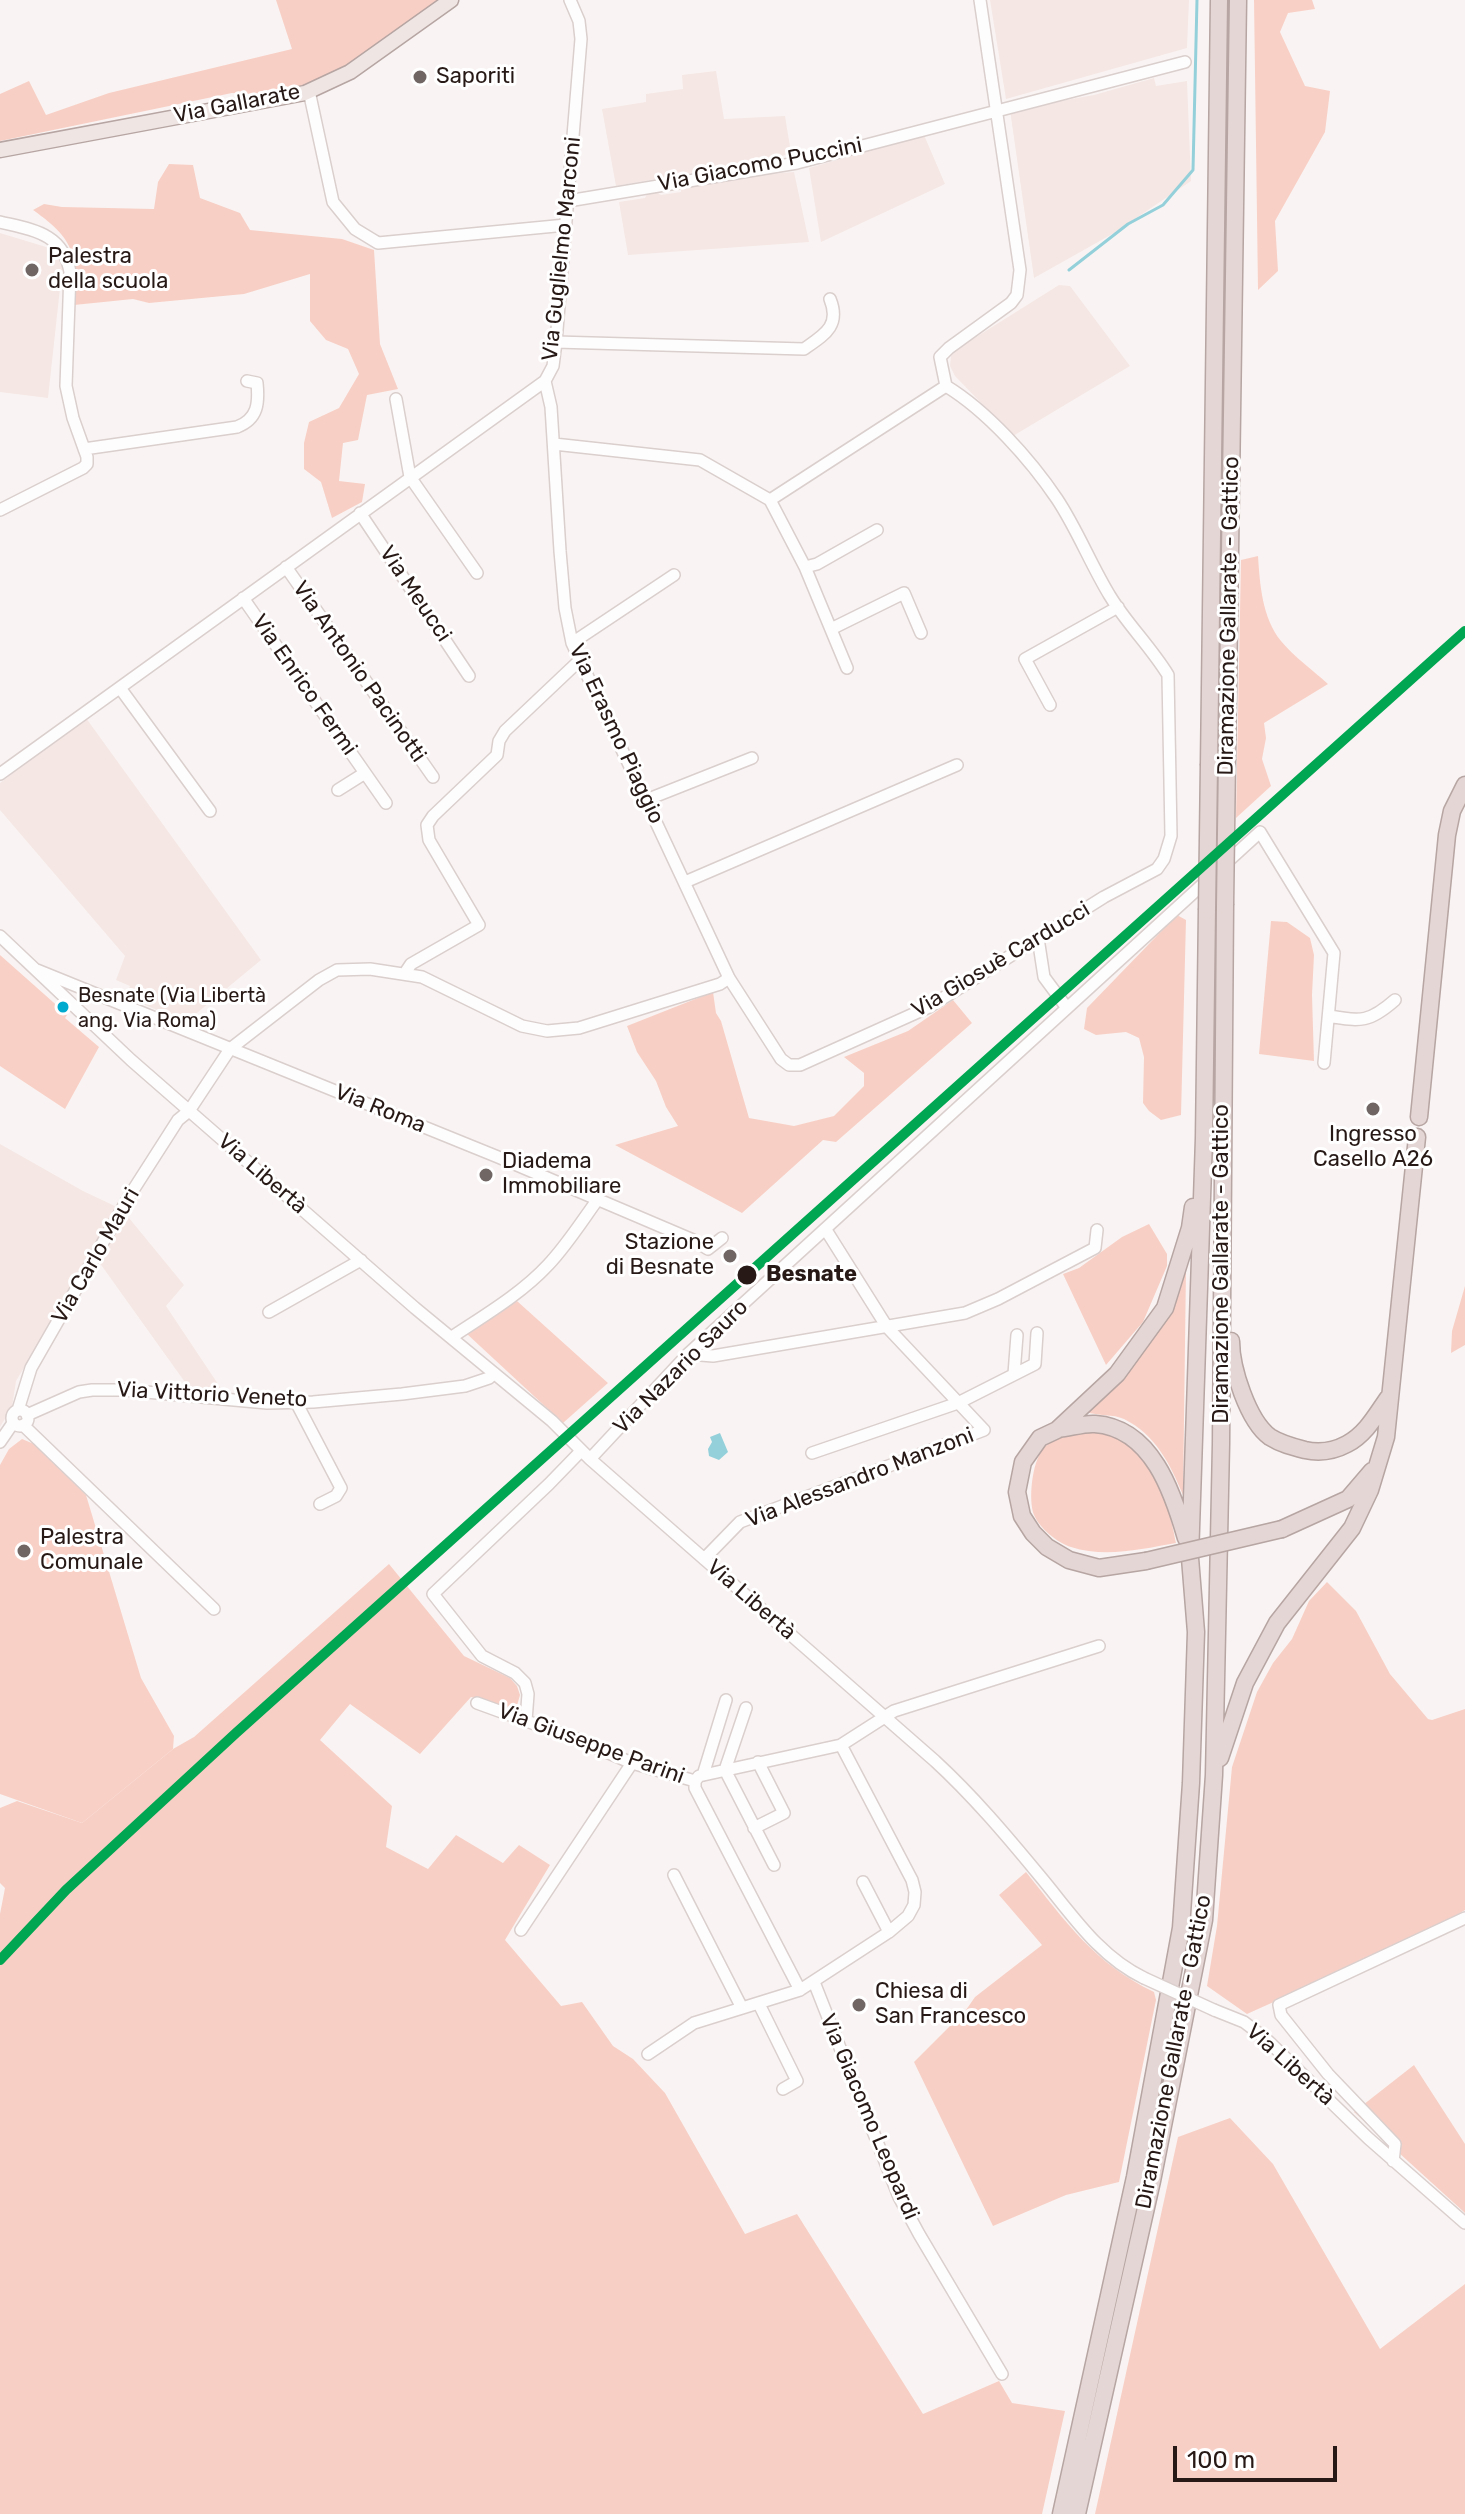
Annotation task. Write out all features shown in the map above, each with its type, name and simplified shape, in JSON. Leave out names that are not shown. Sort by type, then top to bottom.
[{"type":"highway","name":"Diramazione Gallarate - Gattico","points":[[1061,2514],[1135,2177],[1181,1928],[1191,1783],[1196,1632],[1190,1558],[1204,1138],[1219,0]]},
{"type":"highway","name":"Diramazione Gallarate - Gattico","points":[[1077,2514],[1152,2181],[1204,1920],[1214,1775],[1221,1444],[1238,0]]},
{"type":"highway","points":[[1419,1117],[1447,835],[1452,811],[1465,785]]},
{"type":"highway","points":[[1223,1137],[1232,1224],[1231,1352],[1241,1392],[1256,1421],[1268,1435],[1286,1445],[1312,1451],[1330,1451],[1348,1444],[1366,1430],[1391,1394]]},
{"type":"highway","points":[[1214,1775],[1245,1683],[1277,1623],[1352,1528],[1370,1490],[1386,1437],[1417,1137]]},
{"type":"highway","points":[[1057,1430],[1117,1374],[1165,1308],[1190,1228],[1204,1138]]},
{"type":"highway","points":[[1190,1558],[1173,1496],[1153,1460],[1127,1435],[1095,1424],[1057,1430],[1040,1438],[1023,1462],[1017,1492],[1027,1524],[1047,1547],[1069,1560],[1099,1568],[1146,1561],[1282,1529],[1348,1499],[1377,1466]]},
{"type":"main road","name":"Via Gallarate","points":[[0,150],[309,91],[350,72],[451,0]]},
{"type":"street","name":"Via Guglielmo Marconi","points":[[0,774],[545,381],[553,366],[556,342],[581,39],[579,21],[570,0]]},
{"type":"street","points":[[770,500],[946,386],[940,357],[1011,303],[1017,295],[1020,270],[980,0]]},
{"type":"street","name":"Via Giacomo Puccini","points":[[568,201],[797,163],[1185,62]]},
{"type":"street","points":[[309,91],[333,202],[355,229],[378,243],[566,225]]},
{"type":"street","points":[[0,222],[51,238],[60,245],[68,259],[66,386],[87,464],[0,510]]},
{"type":"street","points":[[556,342],[804,349],[824,335],[834,321],[830,299]]},
{"type":"street","points":[[84,449],[237,427],[246,423],[259,403],[257,383],[247,381]]},
{"type":"street","name":"Via Erasmo Piaggio","points":[[545,381],[551,407],[565,608],[572,643],[729,978]]},
{"type":"street","name":"Via Giosuè Carducci","points":[[729,978],[781,1059],[789,1065],[800,1065],[929,1007],[1104,897],[1157,869],[1164,859],[1171,836],[1168,675],[1118,607],[1057,499],[989,420],[970,401],[946,386]]},
{"type":"street","points":[[396,399],[410,477],[477,573]]},
{"type":"street","points":[[554,444],[700,460],[770,500],[805,567],[847,668]]},
{"type":"street","name":"Via Meucci","points":[[360,513],[469,676]]},
{"type":"street","points":[[805,567],[817,564],[877,530]]},
{"type":"street","name":"Via Antonio Pacinotti","points":[[286,567],[433,777]]},
{"type":"street","points":[[572,643],[674,575]]},
{"type":"street","points":[[831,629],[904,593],[921,633]]},
{"type":"street","name":"Via Enrico Fermi","points":[[243,598],[386,803]]},
{"type":"street","points":[[1050,705],[1025,659],[1118,607]]},
{"type":"street","points":[[405,973],[411,964],[479,925],[429,840],[427,825],[497,755],[499,741],[505,731],[580,660]]},
{"type":"street","points":[[120,688],[210,811]]},
{"type":"street","points":[[646,800],[752,758]]},
{"type":"street","points":[[685,882],[957,765]]},
{"type":"street","name":"Via Enrico Fermi","points":[[338,790],[365,773]]},
{"type":"street","name":"Via Nazario Sauro","points":[[526,1721],[528,1694],[525,1683],[515,1673],[482,1656],[433,1594],[688,1354],[1260,832],[1334,953],[1324,1063]]},
{"type":"street","points":[[1038,938],[1044,977],[1067,1008]]},
{"type":"street","name":"Via Libertà","points":[[1,939],[189,1111],[560,1429],[582,1452],[960,1784],[1092,1940],[1118,1963],[1144,1978],[1244,2022],[1265,2038],[1393,2161],[1465,2223]]},
{"type":"street","name":"Via Roma","points":[[33,968],[598,1199],[708,1249],[722,1238]]},
{"type":"street","points":[[230,1049],[319,980],[337,970],[370,969],[405,973],[438,983],[522,1026],[547,1031],[579,1028],[720,984],[729,978]]},
{"type":"street","points":[[1329,1016],[1355,1021],[1369,1019],[1395,1000]]},
{"type":"street","name":"Via Carlo Mauri","points":[[20,1418],[31,1368],[130,1195],[178,1120],[189,1111],[230,1049]]},
{"type":"street","points":[[452,1337],[519,1291],[546,1267],[598,1199]]},
{"type":"street","name":"Via Alessandro Manzoni","points":[[704,1559],[740,1522],[984,1430],[887,1327],[826,1230]]},
{"type":"street","points":[[688,1354],[713,1356],[965,1313],[1095,1248],[1097,1230]]},
{"type":"street","points":[[269,1312],[361,1260]]},
{"type":"street","points":[[812,1453],[958,1403],[1035,1364],[1037,1333]]},
{"type":"street","points":[[1014,1374],[1017,1335]]},
{"type":"street","name":"Via Vittorio Veneto","points":[[20,1418],[79,1392],[100,1389],[251,1402],[296,1402],[360,1399],[465,1386],[489,1378],[494,1373]]},
{"type":"street","points":[[296,1402],[341,1488],[336,1496],[320,1504]]},
{"type":"street","points":[[0,1442],[20,1418],[214,1609]]},
{"type":"street","name":"Via Giuseppe Parini","points":[[477,1703],[632,1763],[699,1778],[841,1745],[894,1711],[1099,1646]]},
{"type":"street","points":[[726,1700],[695,1788],[800,1990]]},
{"type":"street","points":[[746,1708],[725,1770],[774,1865]]},
{"type":"street","points":[[648,2054],[694,2023],[800,1990],[889,1932],[908,1916],[914,1905],[912,1880],[841,1745]]},
{"type":"street","points":[[754,1828],[784,1813],[758,1762]]},
{"type":"street","points":[[521,1930],[632,1763]]},
{"type":"street","points":[[674,1875],[742,2008]]},
{"type":"street","points":[[863,1882],[889,1932]]},
{"type":"street","points":[[1393,2161],[1395,2144],[1328,2074],[1281,2015],[1279,2005],[1465,1918]]},
{"type":"street","name":"Via Giacomo Leopardi","points":[[814,1982],[899,2197],[1002,2374]]},
{"type":"street","points":[[759,2004],[797,2081],[783,2089]]},
{"type":"shaded area","points":[[276,0],[440,0],[345,68],[304,89],[276,95],[232,93],[0,141],[0,94],[29,81],[46,115],[109,93],[292,49]]},
{"type":"shaded area","points":[[990,0],[1189,0],[1187,48],[1006,99]]},
{"type":"shaded area","points":[[1254,0],[1312,0],[1315,9],[1288,13],[1280,32],[1305,86],[1330,91],[1325,132],[1275,221],[1278,271],[1258,290]]},
{"type":"shaded area","points":[[716,71],[724,119],[785,116],[791,153],[616,186],[602,109],[646,102],[646,94],[683,89],[682,75]]},
{"type":"shaded area","points":[[1154,78],[1156,86],[1187,81],[1191,181],[1114,233],[1034,278],[1010,110],[1094,95]]},
{"type":"shaded area","points":[[924,135],[945,184],[821,242],[809,168]]},
{"type":"shaded area","points":[[169,164],[193,165],[200,198],[240,213],[250,230],[342,239],[374,250],[380,344],[398,389],[367,395],[358,440],[343,443],[339,481],[365,484],[362,502],[332,518],[321,482],[304,469],[304,443],[309,422],[339,408],[359,374],[348,349],[326,340],[310,321],[310,274],[244,294],[149,303],[133,299],[74,305],[75,273],[71,250],[58,231],[33,210],[44,204],[154,209],[158,182]]},
{"type":"shaded area","points":[[794,172],[809,242],[628,255],[619,202],[645,198],[648,192],[661,195],[681,192],[681,188]]},
{"type":"shaded area","points":[[0,233],[56,250],[63,261],[48,398],[0,392]]},
{"type":"shaded area","points":[[1059,285],[1070,286],[1130,366],[1013,436],[955,376],[950,366],[951,356],[957,349]]},
{"type":"shaded area","points":[[1258,556],[1263,600],[1275,632],[1328,684],[1264,723],[1266,738],[1262,759],[1271,786],[1236,818],[1241,560]]},
{"type":"shaded area","points":[[86,718],[261,960],[186,1022],[126,997],[130,986],[116,980],[125,956],[0,810],[0,783]]},
{"type":"shaded area","points":[[1177,915],[1186,920],[1181,1115],[1161,1120],[1143,1103],[1144,1057],[1139,1038],[1126,1032],[1096,1035],[1084,1029],[1087,1008]]},
{"type":"shaded area","points":[[1271,921],[1287,922],[1310,938],[1314,955],[1314,1061],[1259,1054]]},
{"type":"shaded area","points":[[0,955],[99,1047],[65,1109],[0,1066]]},
{"type":"shaded area","points":[[713,992],[716,1013],[749,1118],[794,1126],[834,1116],[864,1086],[864,1073],[844,1057],[908,1031],[953,1000],[972,1023],[836,1142],[823,1140],[742,1213],[615,1145],[678,1126],[666,1107],[656,1081],[637,1052],[627,1026]]},
{"type":"shaded area","points":[[0,1144],[119,1208],[16,1381],[12,1407],[0,1427]]},
{"type":"shaded area","points":[[129,1218],[184,1285],[166,1306],[226,1396],[192,1392],[99,1262],[111,1249],[105,1245],[122,1220],[124,1223]]},
{"type":"shaded area","points":[[1149,1224],[1167,1254],[1167,1266],[1143,1322],[1106,1365],[1063,1274],[1079,1268],[1122,1237]]},
{"type":"shaded area","points":[[1186,1270],[1183,1495],[1167,1462],[1145,1433],[1120,1417],[1086,1412],[1121,1378],[1153,1340],[1170,1311]]},
{"type":"shaded area","points":[[1465,1286],[1465,1345],[1451,1353],[1452,1331]]},
{"type":"shaded area","points":[[517,1301],[608,1383],[563,1423],[467,1334]]},
{"type":"shaded area","points":[[1089,1432],[1114,1436],[1139,1453],[1164,1497],[1176,1543],[1097,1552],[1071,1547],[1040,1525],[1031,1500],[1039,1455],[1052,1442]]},
{"type":"shaded area","points":[[22,1439],[34,1444],[86,1495],[141,1678],[174,1736],[173,1749],[82,1823],[0,1794],[0,1465],[9,1449]]},
{"type":"shaded area","points":[[389,1564],[464,1656],[510,1678],[520,1695],[516,1709],[471,1697],[420,1754],[350,1704],[320,1740],[392,1806],[386,1847],[428,1869],[456,1835],[503,1863],[519,1845],[550,1865],[505,1940],[561,2006],[582,2002],[613,2046],[633,2059],[665,2093],[745,2234],[797,2214],[923,2414],[999,2381],[1012,2403],[1065,2411],[1042,2514],[0,2514],[0,1914],[5,1888],[0,1883],[0,1808],[17,1801],[82,1823],[173,1749],[194,1737]]},
{"type":"shaded area","points":[[1327,1582],[1356,1611],[1390,1674],[1428,1719],[1465,1709],[1465,1910],[1431,1931],[1247,2014],[1207,1986],[1217,1926],[1232,1767],[1257,1692],[1273,1663],[1292,1639],[1309,1601]]},
{"type":"shaded area","points":[[1026,1872],[1082,1940],[1114,1968],[1154,1992],[1156,2000],[1119,2182],[1066,2195],[993,2226],[914,2062],[975,1997],[1042,1945],[999,1895]]},
{"type":"shaded area","points":[[1414,2065],[1465,2144],[1465,2213],[1354,2112]]},
{"type":"shaded area","points":[[1230,2118],[1273,2164],[1380,2349],[1465,2284],[1465,2514],[1095,2514],[1178,2137]]},
{"type":"water","points":[[720,1433],[728,1452],[719,1460],[709,1456],[708,1449],[712,1442],[710,1437]]},
{"type":"waterway","points":[[1069,270],[1128,224],[1163,205],[1193,170],[1197,0]]},
{"type":"transit line","points":[[0,1960],[66,1890],[236,1733],[1465,631]]},
{"type":"place","name":"Saporiti","points":[[420,77]]},
{"type":"place","name":"Palestra della scuola","points":[[32,270]]},
{"type":"place","name":"Besnate (Via Libertà ang. Via Roma)","points":[[63,1007]]},
{"type":"place","name":"Ingresso Casello A26","points":[[1373,1109]]},
{"type":"place","name":"Diadema Immobiliare","points":[[486,1175]]},
{"type":"place","name":"Stazione di Besnate","points":[[730,1256]]},
{"type":"place","name":"Besnate","points":[[747,1275]]},
{"type":"place","name":"Palestra Comunale","points":[[24,1551]]},
{"type":"place","name":"Chiesa di San Francesco","points":[[859,2005]]}]
